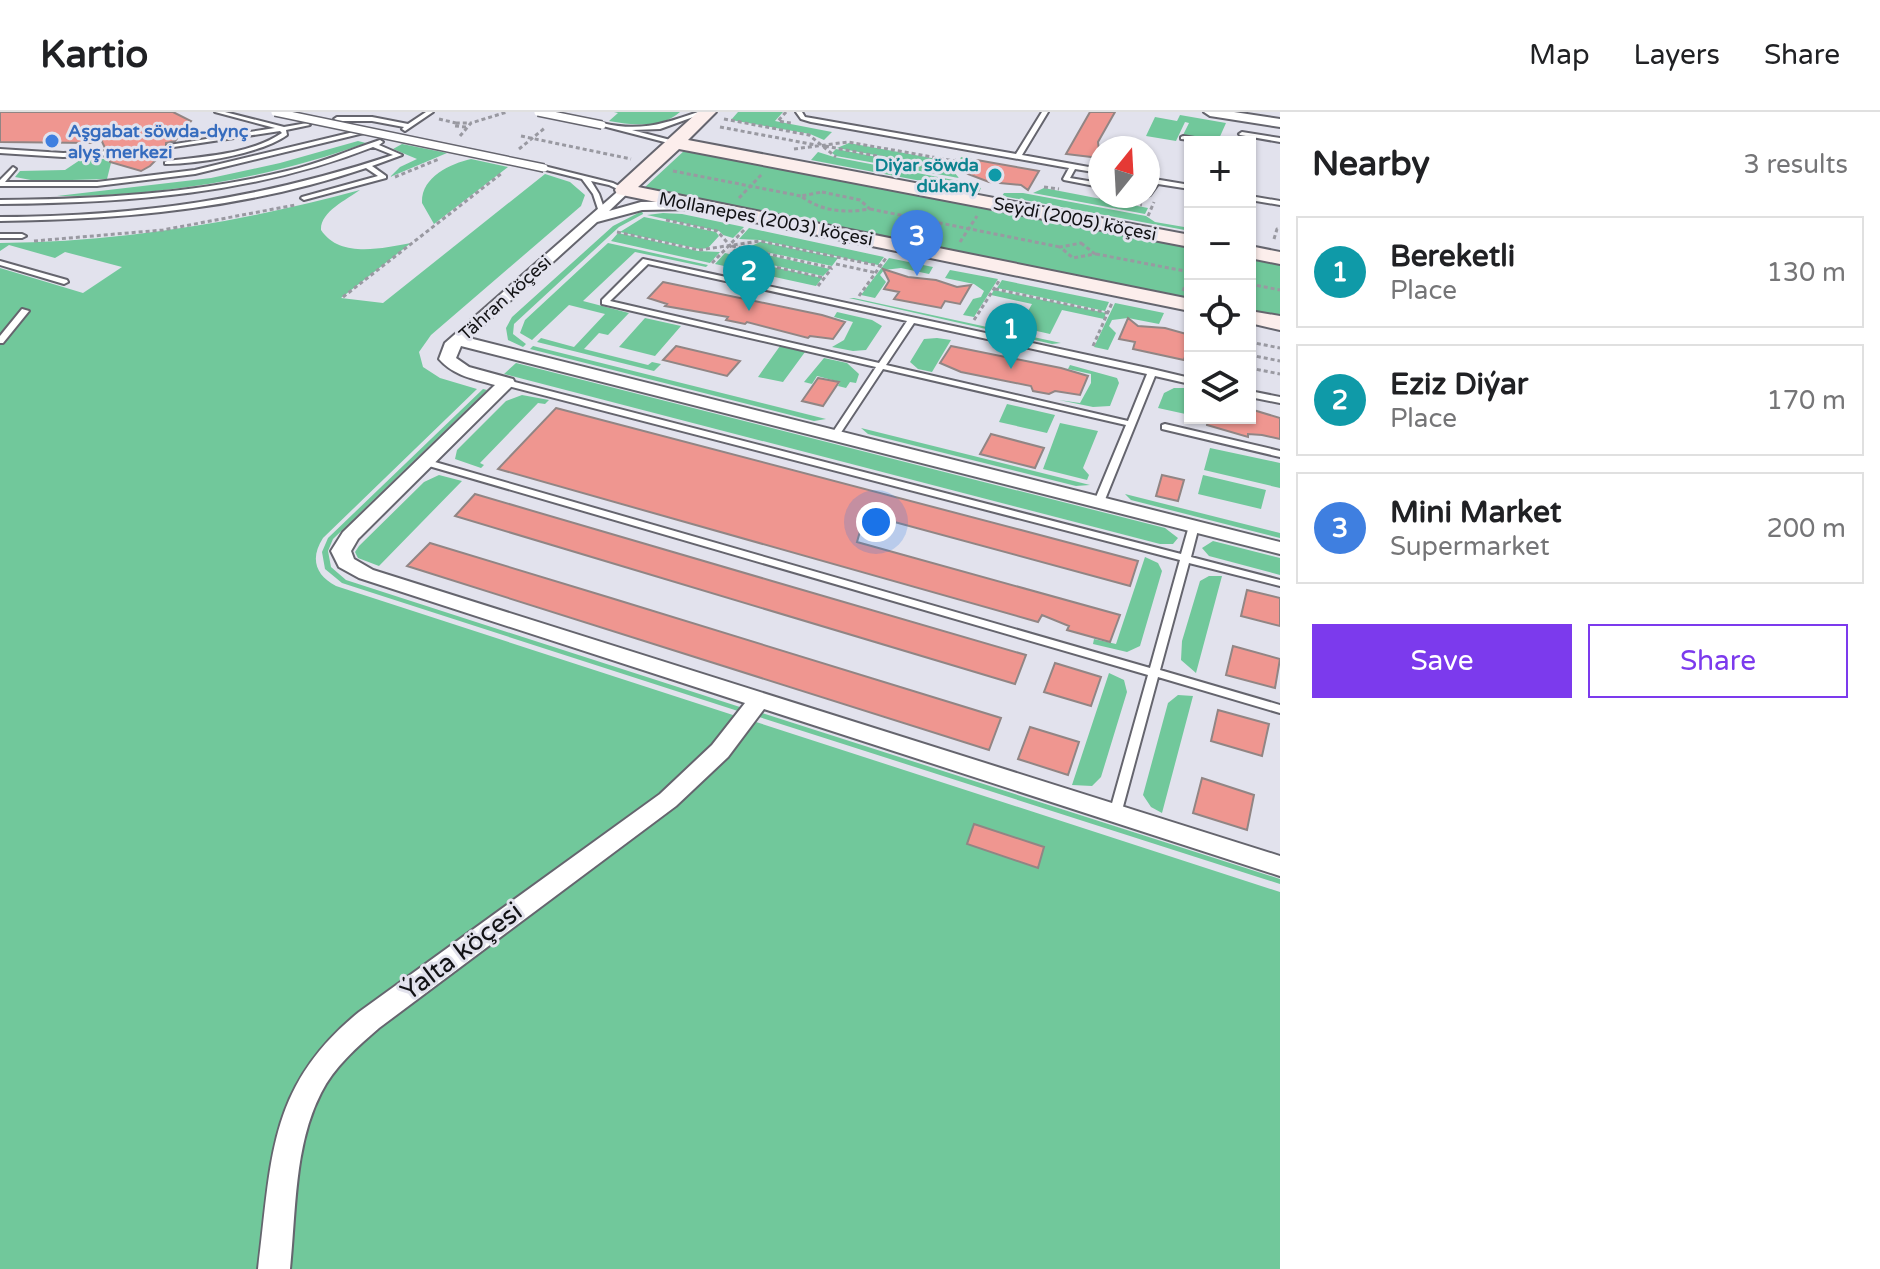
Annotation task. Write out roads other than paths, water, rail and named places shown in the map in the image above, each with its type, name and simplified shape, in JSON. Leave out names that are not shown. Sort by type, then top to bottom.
[{"type":"street","points":[[1210,112],[1280,123]]},
{"type":"street","points":[[713,116],[704,125],[709,135],[731,154]]},
{"type":"street","name":"Tähran köçesi","points":[[507,383],[449,364],[449,351],[457,340],[676,143],[713,116]]},
{"type":"street","name":"Seýdi (2005) köçesi","points":[[676,143],[1184,240]]},
{"type":"street","name":"Mollanepes (2003) köçesi","points":[[624,190],[1184,299]]},
{"type":"street","points":[[594,217],[634,207],[699,205]]},
{"type":"street","points":[[1256,251],[1277,248]]},
{"type":"street","points":[[1256,318],[1280,323]]},
{"type":"street","points":[[457,340],[1280,548]]},
{"type":"street","points":[[507,383],[350,536],[343,547],[343,558],[354,569],[1280,866]]},
{"type":"street","name":"Ýalta köçesi","points":[[274,1269],[296,1116],[312,1081],[325,1063],[369,1020],[668,800],[720,751],[759,700]]},
{"type":"lane","points":[[167,163],[279,140],[285,134],[282,128],[218,112]]},
{"type":"lane","points":[[275,112],[544,168],[624,190]]},
{"type":"lane","points":[[401,131],[430,112]]},
{"type":"lane","points":[[538,112],[676,143]]},
{"type":"lane","points":[[799,112],[803,118],[811,120],[1088,169]]},
{"type":"lane","points":[[1018,157],[1045,112]]},
{"type":"lane","points":[[619,129],[660,127],[713,116]]},
{"type":"lane","points":[[1241,136],[1247,118]]},
{"type":"lane","points":[[337,119],[372,119],[409,126]]},
{"type":"lane","points":[[169,147],[307,125]]},
{"type":"lane","points":[[0,184],[112,183],[228,166],[366,131]]},
{"type":"lane","points":[[1256,139],[1280,140]]},
{"type":"lane","points":[[0,202],[108,200],[230,183],[317,163],[383,141]]},
{"type":"lane","points":[[0,219],[142,213],[239,198],[399,155],[374,145]]},
{"type":"lane","points":[[0,151],[63,155],[110,153]]},
{"type":"lane","points":[[304,198],[384,177],[367,166]]},
{"type":"lane","points":[[1073,166],[1066,179],[1088,183]]},
{"type":"lane","points":[[0,184],[13,169]]},
{"type":"lane","points":[[584,177],[596,194],[594,217]]},
{"type":"lane","points":[[1160,181],[1184,186]]},
{"type":"lane","points":[[230,183],[239,198]]},
{"type":"lane","points":[[0,202],[73,185]]},
{"type":"lane","points":[[1256,199],[1280,203]]},
{"type":"lane","points":[[71,218],[108,200]]},
{"type":"lane","points":[[0,236],[22,236]]},
{"type":"lane","points":[[1131,424],[605,302],[646,261],[1184,380]]},
{"type":"lane","points":[[0,263],[64,282]]},
{"type":"lane","points":[[0,341],[25,311]]},
{"type":"lane","points":[[835,435],[912,320]]},
{"type":"lane","points":[[1099,502],[1152,372]]},
{"type":"lane","points":[[507,383],[1280,583]]},
{"type":"lane","points":[[1256,395],[1280,400]]},
{"type":"lane","points":[[1165,427],[1280,454]]},
{"type":"lane","points":[[425,462],[1280,709]]},
{"type":"lane","points":[[1115,814],[1194,526]]},
{"type":"place","name":"Aşgabat söwda-dynç alyş merkezi","points":[[52,141]]},
{"type":"place","name":"Diýar söwda dükany","points":[[995,175]]},
{"type":"place","name":"Mini Market","points":[[917,276]]},
{"type":"place","name":"Eziz Diýar","points":[[749,311]]},
{"type":"place","name":"Bereketli","points":[[1011,369]]}]
